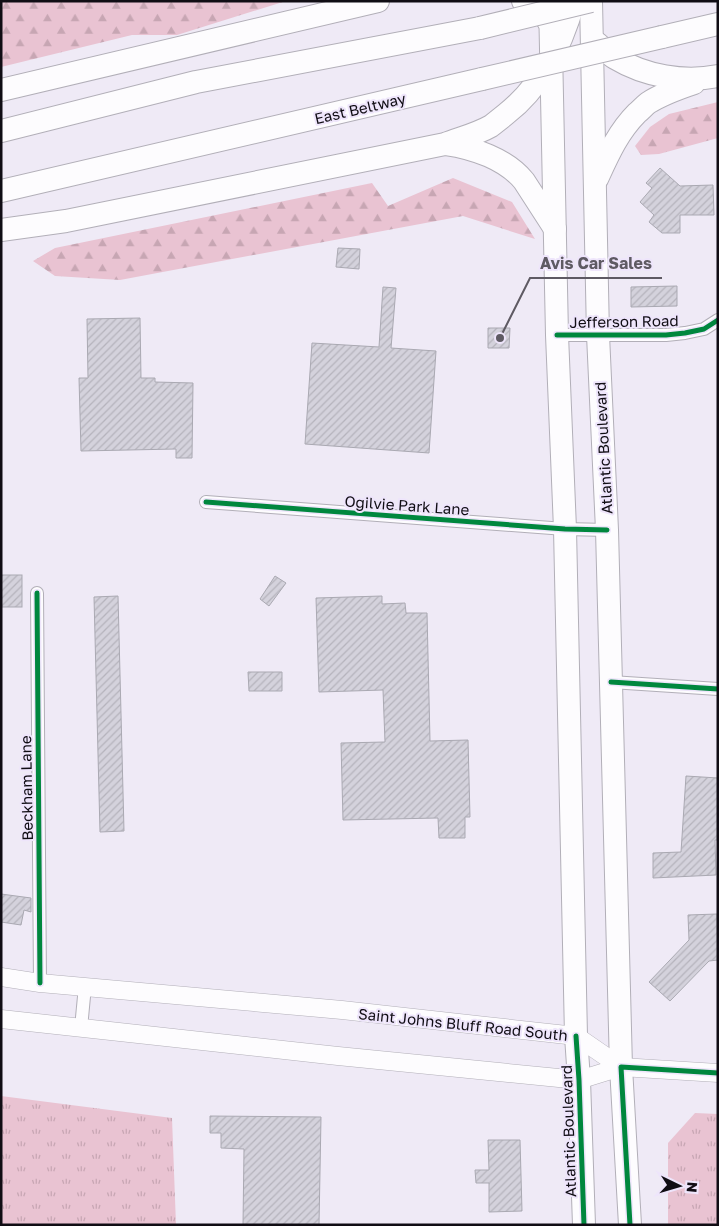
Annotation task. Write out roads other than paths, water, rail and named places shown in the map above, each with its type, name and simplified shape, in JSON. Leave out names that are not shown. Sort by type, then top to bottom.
[{"type":"highway","points":[[1,90],[378,1]]},
{"type":"highway","points":[[523,1],[543,14],[577,17]]},
{"type":"highway","points":[[550,1],[577,17],[615,58],[665,78],[712,77]]},
{"type":"highway","points":[[1,130],[196,82],[480,28],[577,17]]},
{"type":"highway","points":[[1,230],[66,221],[445,144],[475,134],[492,125],[530,92],[577,17]]},
{"type":"highway","points":[[552,117],[560,72],[577,17]]},
{"type":"highway","name":"Atlantic Boulevard","points":[[577,17],[594,113],[598,335],[607,530],[621,1067],[630,1225]]},
{"type":"highway","name":"East Beltway","points":[[1,191],[718,24]]},
{"type":"highway","name":"Atlantic Boulevard","points":[[551,60],[576,1036],[584,1225]]},
{"type":"highway","points":[[595,184],[611,148],[620,134],[647,104],[670,91],[712,77]]},
{"type":"highway","points":[[445,144],[463,146],[506,165],[524,181],[555,229]]},
{"type":"main road","name":"Saint Johns Bluff Road South","points":[[1,977],[342,1010],[576,1036],[621,1067]]},
{"type":"main road","points":[[1,1019],[579,1080],[621,1067],[718,1073]]},
{"type":"street","name":"Jefferson Road","points":[[558,335],[666,335],[704,328],[718,320]]},
{"type":"street","name":"Ogilvie Park Lane","points":[[206,502],[564,529],[607,530]]},
{"type":"street","name":"Beckham Lane","points":[[37,593],[40,982]]},
{"type":"street","points":[[611,682],[718,689]]},
{"type":"street","points":[[81,1028],[85,986]]},
{"type":"place","name":"Avis Car Sales","points":[[500,338]]}]
